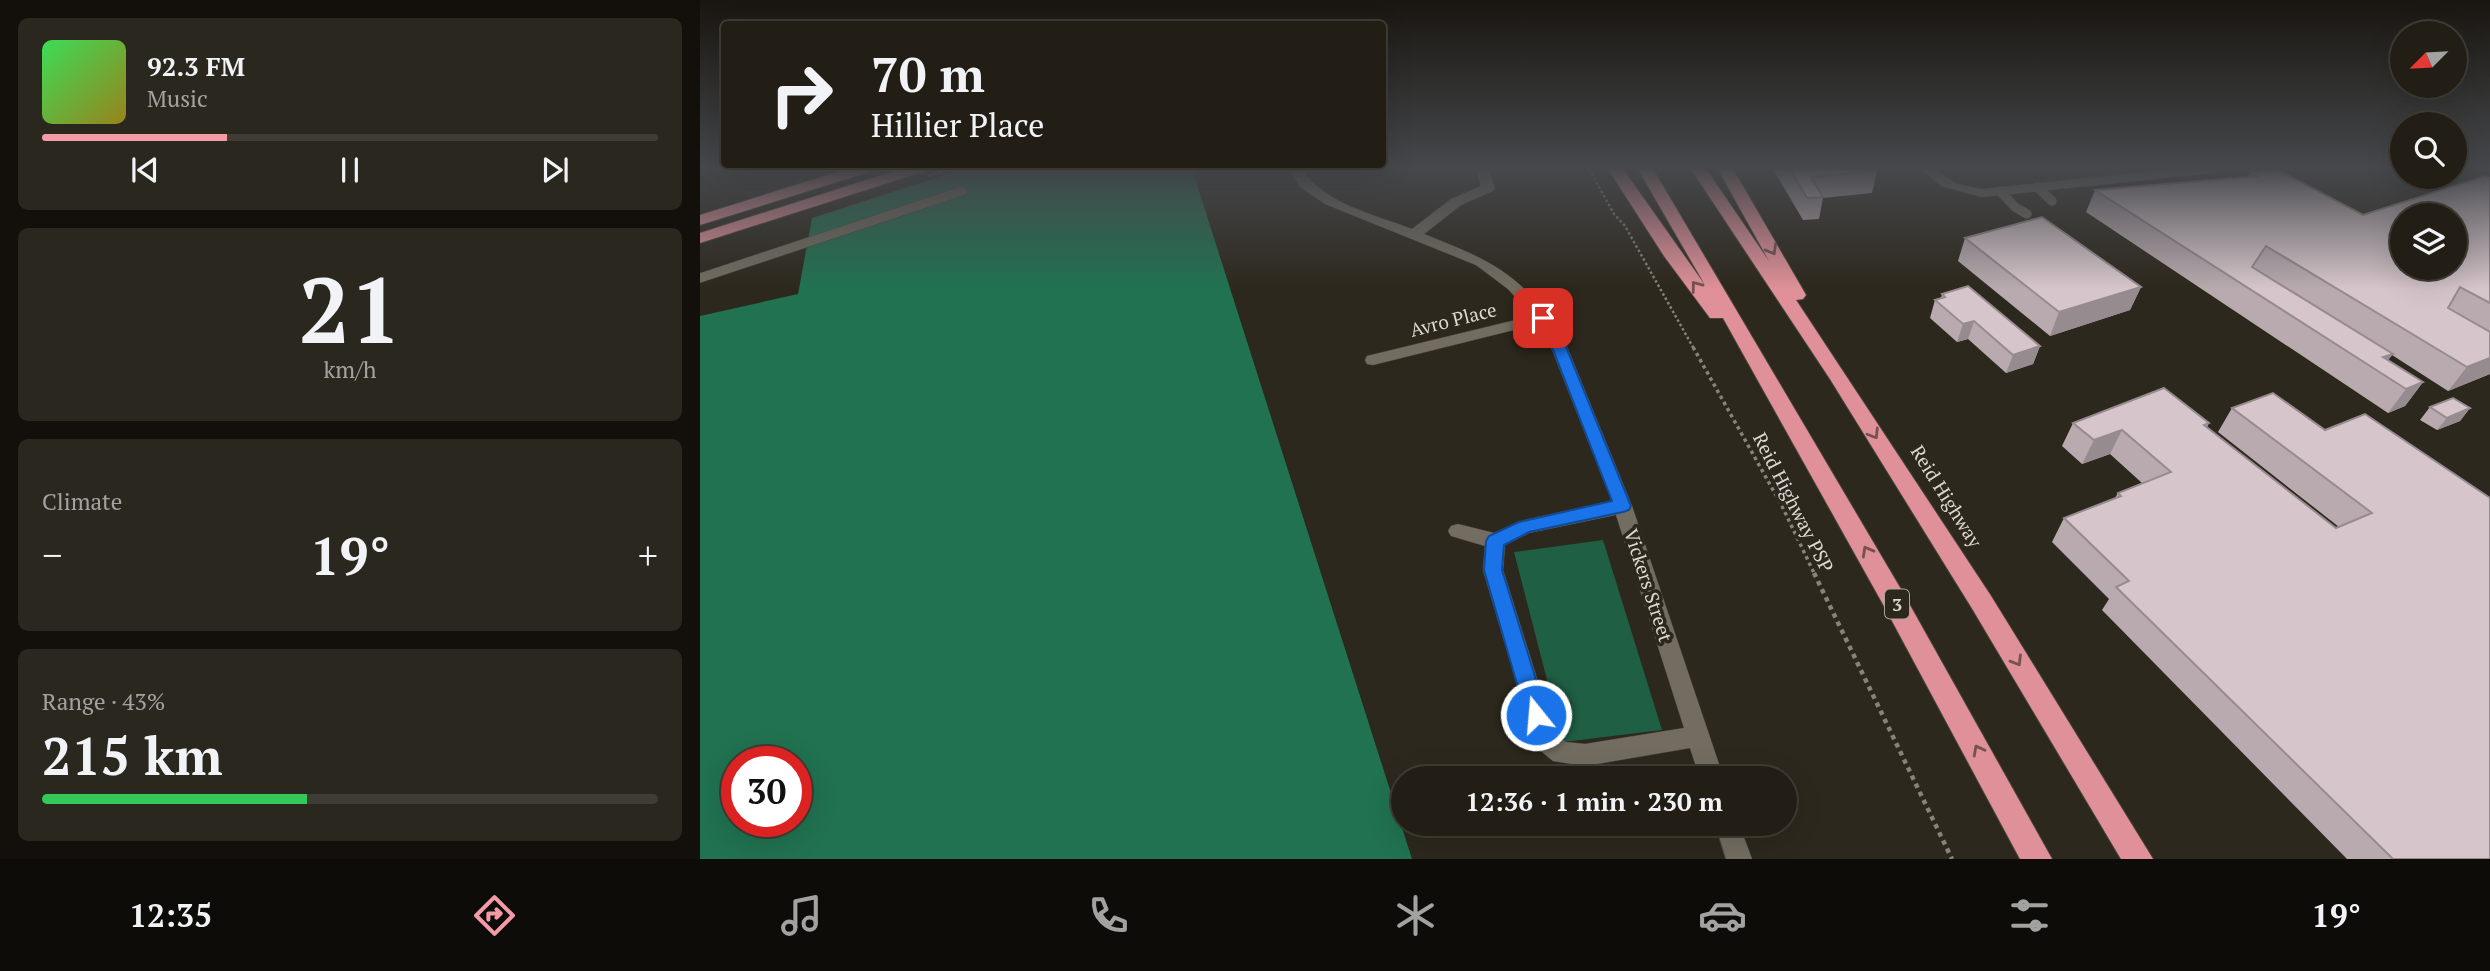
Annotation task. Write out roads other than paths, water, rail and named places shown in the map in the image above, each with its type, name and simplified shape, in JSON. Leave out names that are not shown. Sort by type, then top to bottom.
[{"type":"highway","points":[[700,220],[735,209]]},
{"type":"highway","points":[[700,237],[789,209]]},
{"type":"highway","points":[[1642,209],[1670,252],[1781,399]]},
{"type":"highway","name":"3","points":[[1669,209],[1781,399],[2037,859]]},
{"type":"highway","name":"Reid Highway","points":[[1725,209],[1838,376],[1982,603],[2138,859]]},
{"type":"highway","points":[[1749,209],[1838,376]]},
{"type":"street","name":"Vickers Street","points":[[1351,209],[1481,262],[1504,275],[1529,299],[1543,318],[1555,337],[1623,506],[1708,766]]},
{"type":"street","points":[[1414,234],[1447,209]]},
{"type":"street","name":"Avro Place","points":[[1373,360],[1543,318]]},
{"type":"street","points":[[1458,531],[1495,541],[1525,527],[1623,506]]},
{"type":"street","points":[[1495,541],[1493,570],[1544,739],[1561,753],[1584,755],[1698,736]]},
{"type":"street","points":[[1731,836],[1739,859]]},
{"type":"lane","points":[[700,278],[908,209]]}]
